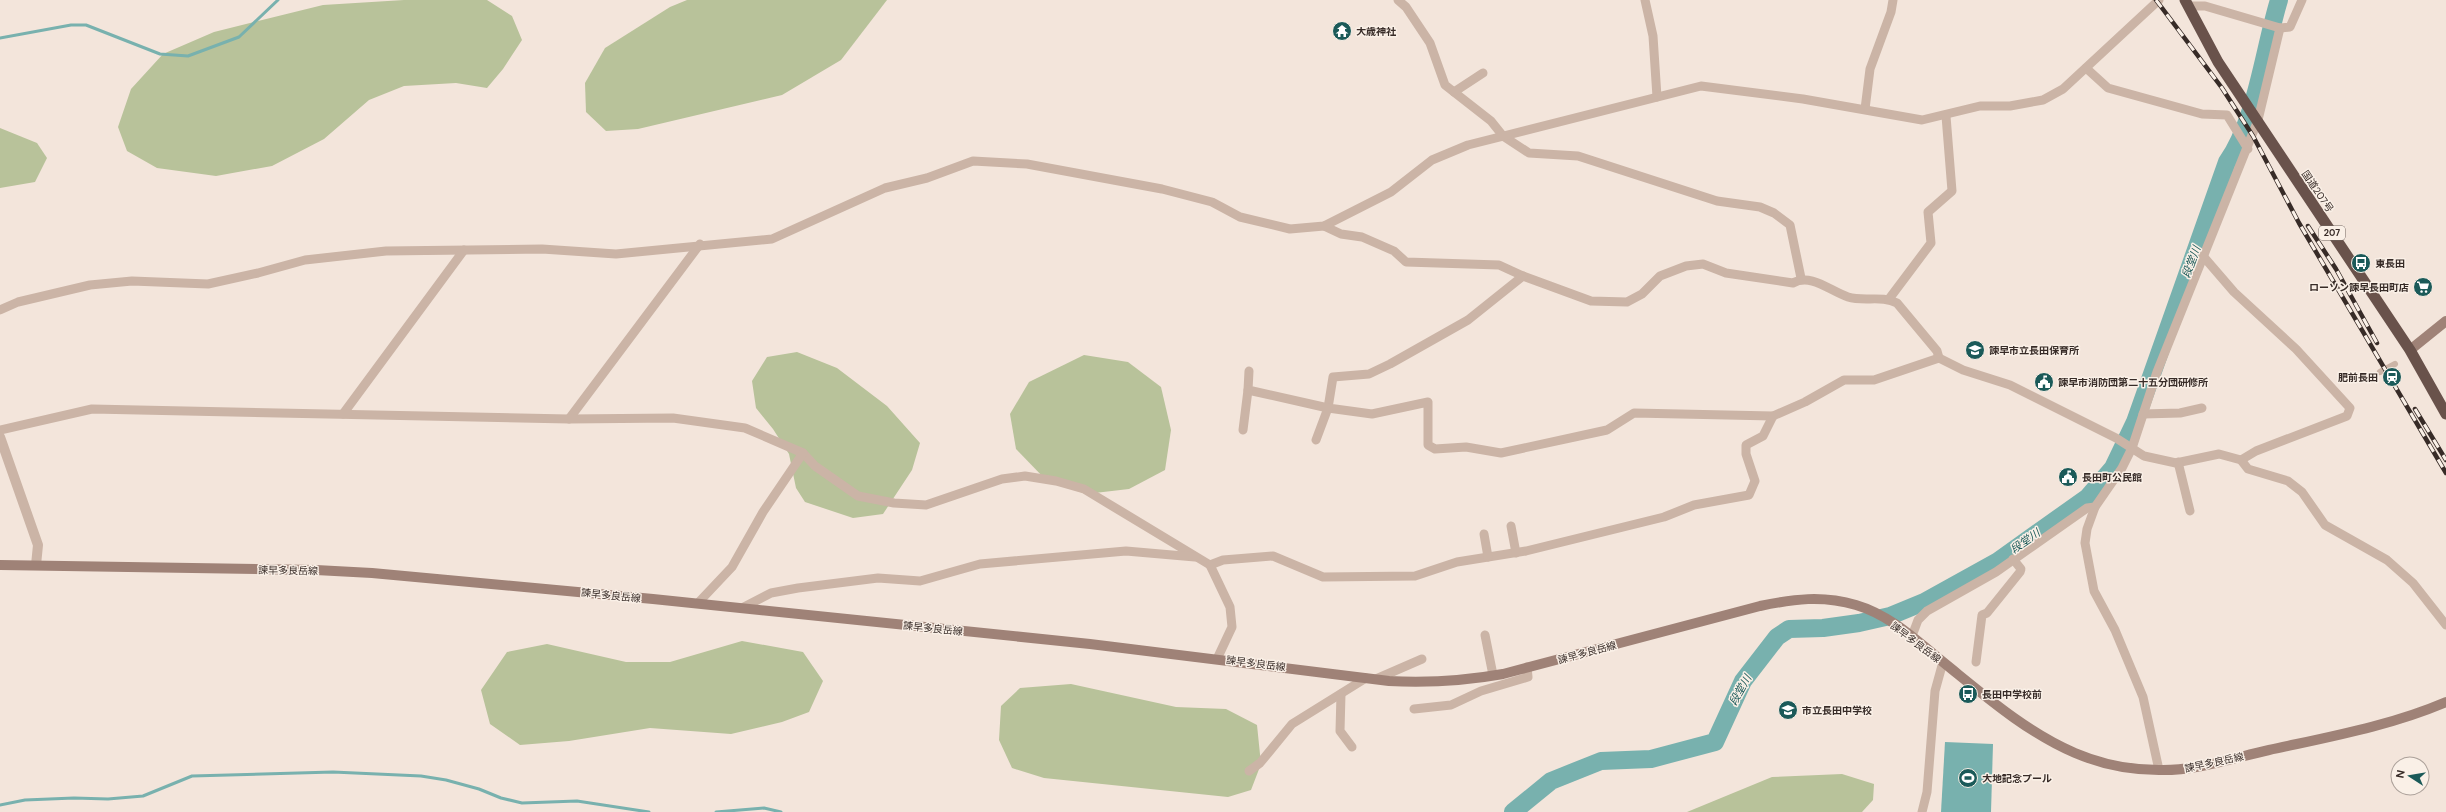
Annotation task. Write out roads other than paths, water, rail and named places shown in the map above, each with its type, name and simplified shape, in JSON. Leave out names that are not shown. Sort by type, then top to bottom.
[{"type":"highway","name":"国道207号","points":[[2186,3],[2218,62],[2257,118],[2410,350],[2446,414]]},
{"type":"main road","points":[[2410,350],[2446,321]]},
{"type":"main road","name":"諫早多良岳線","points":[[0,565],[316,570],[372,573],[698,603],[1217,659],[1371,678],[1428,683],[1466,680],[1493,675],[1796,598],[1822,599],[1855,605],[1873,611],[1902,629],[2011,715],[2043,737],[2070,750],[2117,766],[2159,770],[2189,768],[2334,735],[2391,720],[2446,702]]},
{"type":"street","points":[[1398,0],[1406,7],[1430,44],[1445,85],[1491,121],[1503,136],[1529,153],[1578,156],[1717,201],[1760,207],[1774,213],[1790,225],[1801,278]]},
{"type":"street","points":[[1645,0],[1653,36],[1657,97]]},
{"type":"street","points":[[1864,109],[1870,69],[1891,12],[1893,0]]},
{"type":"street","points":[[0,310],[18,302],[90,285],[132,281],[208,284],[258,273],[305,260],[386,251],[542,249],[616,254],[700,244],[772,239],[885,188],[927,178],[973,161],[1027,164],[1162,189],[1212,202],[1240,217],[1290,229],[1324,226],[1391,192],[1432,160],[1468,145],[1701,86],[1864,109],[1922,120],[1946,116],[1980,106],[2010,106],[2043,100],[2063,89],[2086,68],[2149,3],[2159,0]]},
{"type":"street","points":[[2186,3],[2206,3],[2280,28],[2290,26],[2302,0]]},
{"type":"street","points":[[2159,770],[2143,697],[2115,630],[2094,591],[2085,544],[2087,529],[2095,506],[2122,468],[2132,448],[2157,372],[2203,256],[2248,149],[2280,28]]},
{"type":"street","points":[[2086,68],[2108,88],[2202,114],[2227,115],[2248,149]]},
{"type":"street","points":[[1454,92],[1483,74]]},
{"type":"street","points":[[1889,299],[1931,243],[1928,212],[1952,192],[1946,116]]},
{"type":"street","points":[[1324,226],[1341,234],[1362,237],[1394,252],[1406,262],[1499,265],[1523,276],[1591,301],[1627,302],[1642,294],[1660,276],[1686,266],[1703,264],[1726,273],[1793,282],[1801,278],[1813,281],[1848,296],[1864,300],[1889,299],[1897,303],[1937,351],[1939,358]]},
{"type":"street","points":[[569,419],[700,244]]},
{"type":"street","points":[[343,414],[464,250]]},
{"type":"street","points":[[2203,256],[2234,292],[2296,349],[2350,408],[2347,416],[2256,451],[2241,460]]},
{"type":"street","points":[[1316,440],[1328,408],[1333,377],[1369,374],[1390,364],[1468,320],[1523,276]]},
{"type":"street","points":[[1248,390],[1328,408],[1372,414],[1428,402],[1428,445],[1435,449],[1466,447],[1501,453],[1607,430],[1634,413],[1773,416],[1805,402],[1844,380],[1874,380],[1939,358],[1963,370],[2010,385],[2116,438],[2144,456],[2178,462],[2219,454],[2241,460],[2248,469],[2288,480],[2302,492],[2325,525],[2387,560],[2413,583],[2446,625]]},
{"type":"street","points":[[2380,372],[2395,364]]},
{"type":"street","points":[[1243,430],[1249,371]]},
{"type":"street","points":[[2143,414],[2180,412],[2202,408]]},
{"type":"street","points":[[0,430],[92,409],[569,419],[673,418],[745,428],[803,453],[814,466],[858,496],[894,503],[926,504],[1002,479],[1025,476],[1056,481],[1084,489],[1210,565],[1230,607],[1232,626],[1217,659]]},
{"type":"street","points":[[1210,565],[1223,560],[1273,556],[1323,577],[1416,576],[1457,562],[1516,553],[1649,521],[1694,505],[1749,495],[1755,481],[1746,454],[1746,445],[1763,436],[1773,416]]},
{"type":"street","points":[[0,437],[38,545],[36,565]]},
{"type":"street","points":[[698,603],[732,567],[763,512],[803,453]]},
{"type":"street","points":[[2178,462],[2190,511]]},
{"type":"street","points":[[1912,636],[1918,620],[1927,610],[1996,572],[2087,508],[2095,506]]},
{"type":"street","points":[[1511,526],[1516,553]]},
{"type":"street","points":[[1484,534],[1488,557]]},
{"type":"street","points":[[742,608],[771,593],[798,588],[878,578],[920,581],[980,564],[1126,551],[1198,558]]},
{"type":"street","points":[[1976,662],[1982,615],[1987,613],[2020,572],[2021,569],[2013,559]]},
{"type":"street","points":[[1485,635],[1493,675]]},
{"type":"street","points":[[1249,771],[1260,763],[1292,724],[1341,694],[1371,678],[1422,658]]},
{"type":"street","points":[[1919,812],[1927,792],[1935,691],[1943,662]]},
{"type":"street","points":[[1414,709],[1451,706],[1481,691],[1528,677],[1527,667]]},
{"type":"street","points":[[1341,694],[1340,731],[1352,747]]},
{"type":"water","name":"大地記念プール","points":[[1945,742],[1993,744],[1991,812],[1941,812]]},
{"type":"waterway","points":[[0,38],[71,25],[86,25],[160,54],[188,56],[239,37],[278,0]]},
{"type":"waterway","name":"段堂川","points":[[1513,812],[1551,781],[1601,761],[1651,759],[1715,742],[1743,681],[1777,637],[1789,629],[1823,628],[1859,623],[1890,616],[1924,602],[1998,561],[2088,497],[2113,468],[2135,422],[2227,162],[2237,145],[2252,106],[2279,0]]},
{"type":"waterway","points":[[0,805],[25,800],[74,798],[108,799],[143,796],[192,776],[333,772],[421,776],[446,780],[479,789],[501,798],[522,803],[577,801],[649,812]]},
{"type":"waterway","points":[[716,812],[764,808],[781,812]]},
{"type":"railway","points":[[2156,0],[2222,88],[2253,136],[2299,223],[2446,473]]},
{"type":"railway","points":[[2308,226],[2336,269],[2377,343]]},
{"type":"railway","points":[[2415,409],[2446,460]]},
{"type":"place","name":"大歳神社","points":[[1342,31]]},
{"type":"place","name":"東長田","points":[[2361,263]]},
{"type":"place","name":"ローソン諫早長田町店","points":[[2423,287]]},
{"type":"place","name":"諫早市立長田保育所","points":[[1975,350]]},
{"type":"place","name":"肥前長田","points":[[2392,377]]},
{"type":"place","name":"諫早市消防団第二十五分団研修所","points":[[2044,382]]},
{"type":"place","name":"長田町公民館","points":[[2068,477]]},
{"type":"place","name":"長田中学校前","points":[[1968,694]]},
{"type":"place","name":"市立長田中学校","points":[[1788,710]]},
{"type":"place","name":"大地記念プール","points":[[1968,778]]}]
